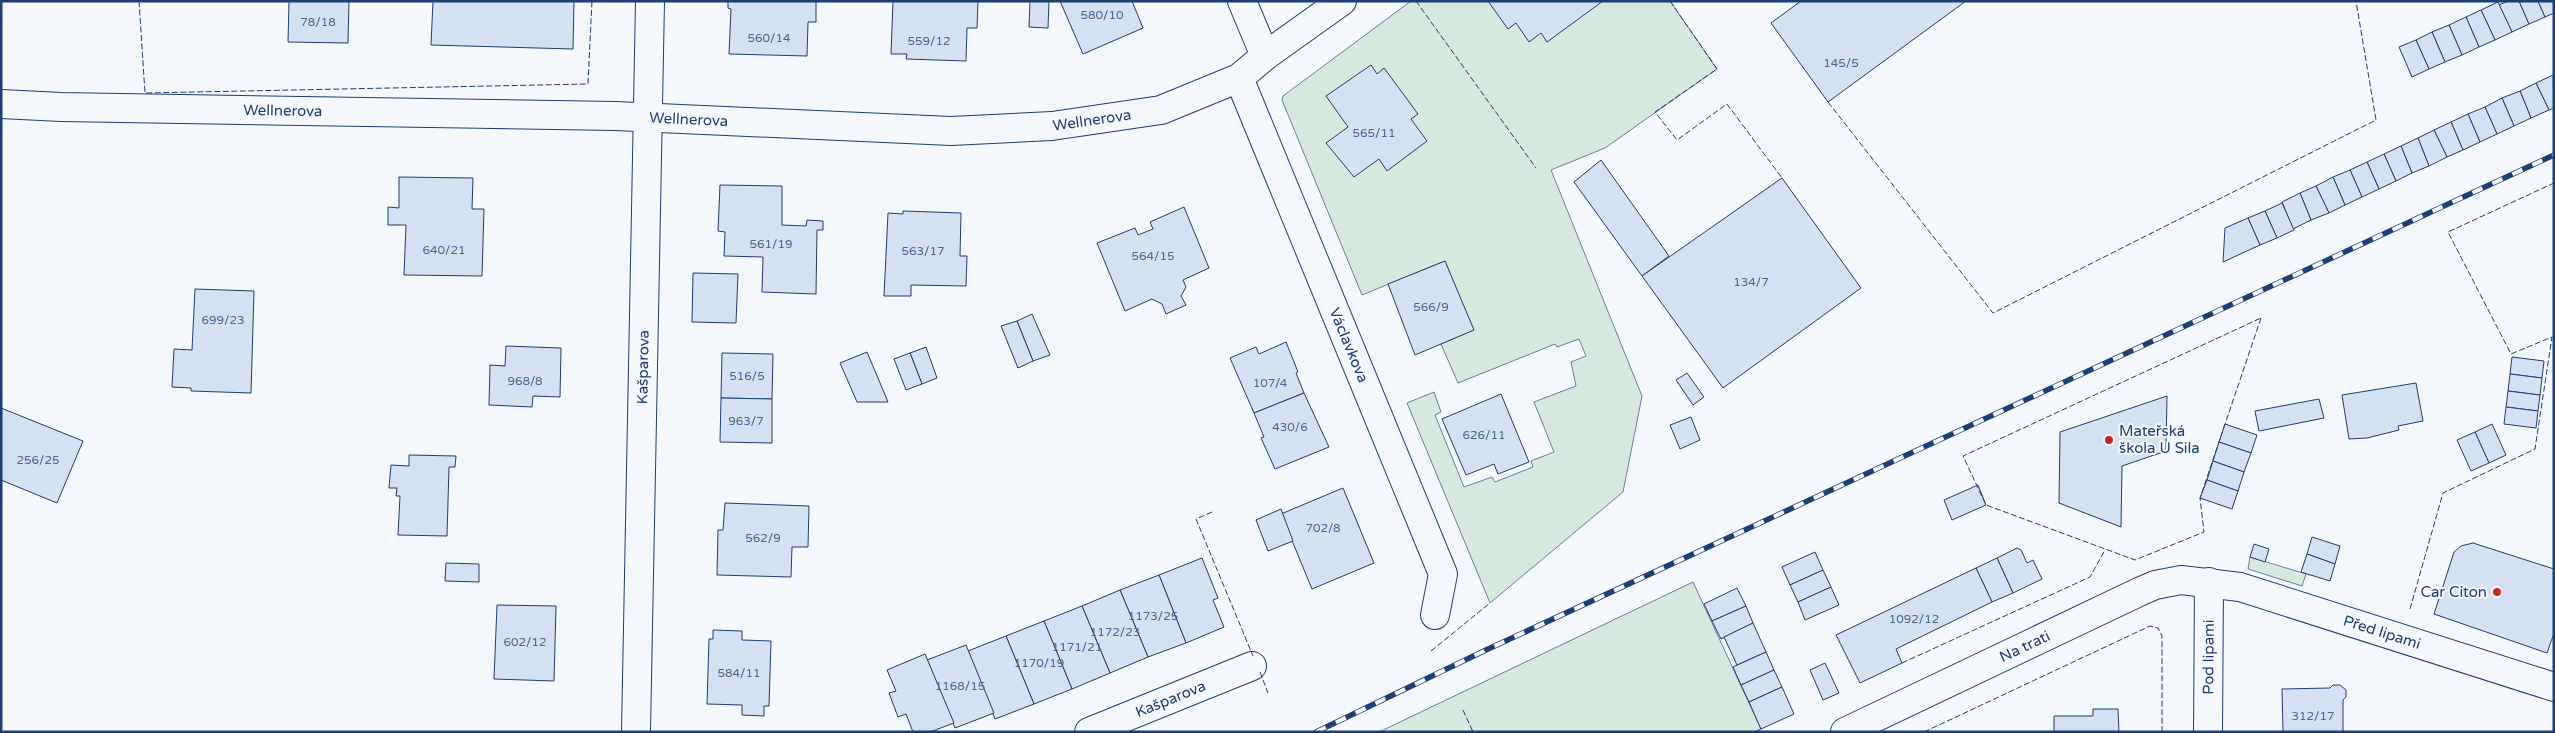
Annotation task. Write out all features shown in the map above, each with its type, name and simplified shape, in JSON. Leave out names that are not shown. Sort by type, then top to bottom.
[{"type":"street","name":"Kašparova","points":[[636,732],[650,1]]},
{"type":"street","points":[[1242,1],[1265,56]]},
{"type":"street","name":"Wellnerova","points":[[1,104],[61,107],[647,118],[951,131],[1052,126],[1161,110],[1239,78],[1265,56],[1342,1]]},
{"type":"street","name":"Václavkova","points":[[1239,78],[1443,574],[1435,615]]},
{"type":"street","name":"Na trati","points":[[1846,732],[2147,588],[2181,580],[2209,582]]},
{"type":"street","name":"Před lipami","points":[[2209,582],[2240,588],[2554,687]]},
{"type":"street","name":"Pod lipami","points":[[2208,732],[2209,582]]},
{"type":"street","name":"Kašparova","points":[[1089,732],[1252,666]]},
{"type":"shaded area","points":[[1411,1],[1670,1],[1717,69],[1605,148],[1551,170],[1642,396],[1623,492],[1490,603],[1407,403],[1434,392],[1441,412],[1435,415],[1464,487],[1492,477],[1495,482],[1533,467],[1531,461],[1554,452],[1534,402],[1576,386],[1571,362],[1586,356],[1579,339],[1557,347],[1555,344],[1458,383],[1441,344],[1473,330],[1445,261],[1362,295],[1282,100],[1283,96]]},
{"type":"shaded area","points":[[2250,557],[2306,574],[2302,586],[2248,569]]},
{"type":"shaded area","points":[[1693,582],[1761,729],[1755,732],[1379,732]]},
{"type":"building","points":[[289,1],[349,1],[348,43],[288,42]]},
{"type":"building","points":[[433,1],[574,1],[573,49],[431,45]]},
{"type":"building","points":[[728,1],[816,1],[816,22],[808,22],[807,56],[729,54],[731,9],[728,8]]},
{"type":"building","points":[[893,1],[978,1],[977,28],[967,28],[966,61],[906,59],[907,54],[891,54]]},
{"type":"building","points":[[1030,1],[1049,1],[1048,28],[1029,27]]},
{"type":"building","points":[[1060,1],[1132,1],[1143,28],[1083,54]]},
{"type":"building","points":[[1488,1],[1603,1],[1547,42],[1541,33],[1529,42],[1516,23],[1508,29]]},
{"type":"building","points":[[1801,1],[1966,1],[1828,102],[1771,23]]},
{"type":"building","points":[[2508,1],[2519,1],[2529,24],[2512,32],[2499,5]]},
{"type":"building","points":[[2519,1],[2538,1],[2545,17],[2529,24]]},
{"type":"building","points":[[2538,1],[2554,1],[2554,13],[2545,17]]},
{"type":"building","points":[[2498,2],[2512,32],[2495,40],[2481,10]]},
{"type":"building","points":[[2481,10],[2495,40],[2479,47],[2466,17]]},
{"type":"building","points":[[2466,17],[2479,47],[2462,55],[2449,25]]},
{"type":"building","points":[[2449,25],[2462,55],[2445,62],[2432,32]]},
{"type":"building","points":[[2432,32],[2445,62],[2429,69],[2416,40]]},
{"type":"building","points":[[2416,40],[2429,69],[2412,77],[2399,47]]},
{"type":"building","points":[[1371,65],[1377,74],[1384,68],[1418,114],[1411,119],[1427,141],[1387,171],[1379,159],[1354,177],[1326,143],[1348,127],[1326,96]]},
{"type":"building","points":[[2553,75],[2554,108],[2549,110],[2536,83]]},
{"type":"building","points":[[2536,83],[2549,110],[2531,118],[2520,91]]},
{"type":"building","points":[[2520,91],[2531,118],[2514,126],[2502,98]]},
{"type":"building","points":[[2502,98],[2514,126],[2497,134],[2485,107]]},
{"type":"building","points":[[2485,107],[2497,134],[2480,142],[2468,114]]},
{"type":"building","points":[[2468,114],[2480,142],[2463,150],[2451,122]]},
{"type":"building","points":[[2451,122],[2463,150],[2447,157],[2434,130]]},
{"type":"building","points":[[2434,130],[2447,157],[2429,166],[2418,138]]},
{"type":"building","points":[[2418,138],[2429,166],[2412,173],[2401,146]]},
{"type":"building","points":[[2401,146],[2412,173],[2396,181],[2384,154]]},
{"type":"building","points":[[2384,154],[2396,181],[2379,189],[2367,162]]},
{"type":"building","points":[[1601,160],[1669,256],[1642,276],[1574,182]]},
{"type":"building","points":[[2367,162],[2379,189],[2362,197],[2350,170]]},
{"type":"building","points":[[2350,170],[2362,197],[2345,205],[2333,177]]},
{"type":"building","points":[[399,177],[473,178],[472,209],[484,209],[482,276],[404,275],[406,225],[388,225],[388,207],[399,208]]},
{"type":"building","points":[[2333,177],[2345,205],[2329,213],[2316,186]]},
{"type":"building","points":[[1782,178],[1861,288],[1723,388],[1642,276]]},
{"type":"building","points":[[720,185],[782,186],[782,225],[806,226],[807,220],[823,221],[823,230],[817,230],[816,294],[762,292],[763,257],[724,256],[725,232],[718,231]]},
{"type":"building","points":[[2316,186],[2329,213],[2311,220],[2300,193]]},
{"type":"building","points":[[2300,193],[2311,220],[2293,229],[2282,202]]},
{"type":"building","points":[[2282,203],[2294,230],[2277,238],[2265,211]]},
{"type":"building","points":[[1184,207],[1209,268],[1183,280],[1186,287],[1181,296],[1186,305],[1166,314],[1162,304],[1152,299],[1125,311],[1097,243],[1135,228],[1138,235],[1153,229],[1150,222]]},
{"type":"building","points":[[903,211],[961,213],[960,256],[967,256],[966,286],[911,285],[911,296],[884,296],[888,213],[903,214]]},
{"type":"building","points":[[2265,211],[2277,238],[2260,245],[2248,218]]},
{"type":"building","points":[[2248,218],[2260,245],[2223,262],[2225,228]]},
{"type":"building","points":[[1445,261],[1474,330],[1415,355],[1388,284]]},
{"type":"building","points":[[693,273],[738,274],[736,323],[692,322]]},
{"type":"building","points":[[195,289],[254,291],[251,393],[191,391],[191,388],[172,387],[174,349],[192,350]]},
{"type":"building","points":[[1032,314],[1050,355],[1033,361],[1017,321]]},
{"type":"building","points":[[1017,321],[1033,361],[1018,368],[1001,326]]},
{"type":"building","points":[[1286,342],[1304,393],[1254,413],[1230,358],[1256,347],[1259,354]]},
{"type":"building","points":[[506,346],[561,348],[560,397],[533,396],[532,407],[489,405],[490,365],[505,366]]},
{"type":"building","points":[[926,347],[937,378],[922,384],[910,353]]},
{"type":"building","points":[[867,352],[888,402],[857,402],[840,363]]},
{"type":"building","points":[[722,353],[773,354],[772,399],[721,398]]},
{"type":"building","points":[[910,353],[922,384],[906,390],[894,359]]},
{"type":"building","points":[[2512,357],[2544,361],[2542,378],[2510,374]]},
{"type":"building","points":[[1687,373],[1704,397],[1693,405],[1676,380]]},
{"type":"building","points":[[2510,374],[2542,378],[2540,395],[2508,391]]},
{"type":"building","points":[[2416,383],[2423,421],[2398,426],[2399,430],[2367,438],[2349,439],[2342,395]]},
{"type":"building","points":[[2508,391],[2540,395],[2538,411],[2506,407]]},
{"type":"building","points":[[1304,393],[1329,447],[1275,469],[1261,438],[1264,437],[1254,413]]},
{"type":"building","points":[[1501,394],[1529,462],[1498,474],[1494,464],[1466,475],[1442,419]]},
{"type":"building","points":[[2167,396],[2166,451],[2122,466],[2121,527],[2059,503],[2060,432]]},
{"type":"building","points":[[721,398],[772,399],[772,443],[720,442]]},
{"type":"building","points":[[2319,399],[2324,418],[2259,431],[2255,411]]},
{"type":"building","points":[[2506,407],[2538,411],[2536,428],[2504,424]]},
{"type":"building","points":[[1,408],[83,441],[57,503],[1,480]]},
{"type":"building","points":[[1691,417],[1700,440],[1680,449],[1670,425]]},
{"type":"building","points":[[2225,424],[2257,435],[2251,453],[2219,442]]},
{"type":"building","points":[[2492,424],[2506,455],[2489,463],[2475,432]]},
{"type":"building","points":[[2475,432],[2489,463],[2471,471],[2457,440]]},
{"type":"building","points":[[2219,442],[2251,453],[2244,472],[2213,461]]},
{"type":"building","points":[[409,455],[456,456],[455,467],[449,467],[447,536],[398,535],[400,496],[396,496],[397,488],[389,488],[391,465],[409,466]]},
{"type":"building","points":[[2213,461],[2244,472],[2238,491],[2207,480]]},
{"type":"building","points":[[2207,480],[2238,491],[2232,509],[2200,498]]},
{"type":"building","points":[[1978,485],[1986,505],[1952,520],[1944,500]]},
{"type":"building","points":[[1343,488],[1374,563],[1312,589],[1281,514]]},
{"type":"building","points":[[725,503],[809,506],[808,547],[792,547],[791,577],[717,575],[718,530],[723,530]]},
{"type":"building","points":[[1281,509],[1293,541],[1268,551],[1256,520]]},
{"type":"building","points":[[2312,537],[2340,546],[2335,564],[2307,554]]},
{"type":"building","name":"Car Citon","points":[[2473,543],[2554,569],[2554,633],[2547,653],[2434,614],[2454,552],[2461,546]]},
{"type":"building","points":[[2254,544],[2269,549],[2265,562],[2250,557]]},
{"type":"building","points":[[2017,548],[2021,550],[2027,563],[2033,560],[2042,579],[2013,593],[1997,558]]},
{"type":"building","points":[[1815,552],[1823,570],[1790,585],[1782,567]]},
{"type":"building","points":[[2307,554],[2335,564],[2330,581],[2301,572]]},
{"type":"building","points":[[1202,558],[1218,598],[1213,600],[1224,627],[1186,643],[1159,575]]},
{"type":"building","points":[[1997,558],[2013,593],[1992,602],[1976,568]]},
{"type":"building","points":[[446,563],[479,564],[479,582],[445,581]]},
{"type":"building","points":[[1976,568],[1992,602],[1896,649],[1902,663],[1860,683],[1836,635]]},
{"type":"building","points":[[1823,570],[1831,587],[1798,602],[1790,585]]},
{"type":"building","points":[[1159,575],[1186,643],[1148,657],[1120,590]]},
{"type":"building","points":[[1831,587],[1839,605],[1805,620],[1798,602]]},
{"type":"building","points":[[1737,588],[1746,606],[1712,621],[1704,604]]},
{"type":"building","points":[[1120,590],[1148,657],[1110,673],[1082,606]]},
{"type":"building","points":[[497,605],[556,606],[554,681],[494,679]]},
{"type":"building","points":[[1082,606],[1110,673],[1072,689],[1044,621]]},
{"type":"building","points":[[1746,606],[1753,623],[1721,639],[1712,621]]},
{"type":"building","points":[[1044,621],[1072,689],[1034,704],[1006,636]]},
{"type":"building","points":[[1753,623],[1766,652],[1737,665],[1724,637]]},
{"type":"building","points":[[713,630],[742,631],[742,640],[771,641],[769,706],[764,706],[764,716],[742,715],[742,705],[707,704],[709,639],[713,639]]},
{"type":"building","points":[[1006,636],[1034,704],[995,719],[968,651]]},
{"type":"building","points":[[966,645],[994,713],[955,728],[927,660]]},
{"type":"building","points":[[1766,652],[1774,670],[1741,685],[1733,667]]},
{"type":"building","points":[[925,654],[954,723],[930,732],[913,732],[906,714],[898,717],[889,693],[896,691],[887,670]]},
{"type":"building","points":[[1825,663],[1839,693],[1823,700],[1810,670]]},
{"type":"building","points":[[1774,670],[1782,687],[1749,702],[1741,685]]},
{"type":"building","points":[[2333,685],[2340,685],[2346,690],[2346,697],[2343,700],[2343,732],[2283,732],[2282,689],[2330,688]]},
{"type":"building","points":[[1782,687],[1794,714],[1761,729],[1749,702]]},
{"type":"building","points":[[2093,709],[2118,709],[2119,732],[2054,732],[2054,716],[2093,716]]},
{"type":"railway","points":[[1316,732],[1486,650],[2554,155]]},
{"type":"fence","points":[[139,1],[145,93],[588,84],[592,1]]},
{"type":"fence","points":[[1416,1],[1536,168]]},
{"type":"fence","points":[[1670,1],[1717,69],[1655,112],[1677,140],[1727,104],[1782,178]]},
{"type":"fence","points":[[1828,102],[1993,313],[2376,120],[2356,1]]},
{"type":"fence","points":[[2410,609],[2443,493],[2535,449],[2552,337],[2511,354],[2448,232],[2554,183]]},
{"type":"fence","points":[[2261,318],[2200,498],[2204,532],[2135,560],[1986,505],[1963,456],[2261,318]]},
{"type":"fence","points":[[1212,512],[1196,519],[1253,656]]},
{"type":"fence","points":[[1902,663],[2090,577],[2105,550]]},
{"type":"fence","points":[[1431,651],[1490,603]]},
{"type":"fence","points":[[1924,732],[2150,626],[2158,628],[2162,636],[2162,732]]},
{"type":"fence","points":[[1260,672],[1268,693]]},
{"type":"fence","points":[[1463,710],[1473,732]]},
{"type":"fence","points":[[1755,732],[1761,729]]},
{"type":"place","name":"Mateřská škola U Sila","points":[[2109,440]]},
{"type":"place","name":"Car Citon","points":[[2497,592]]}]
